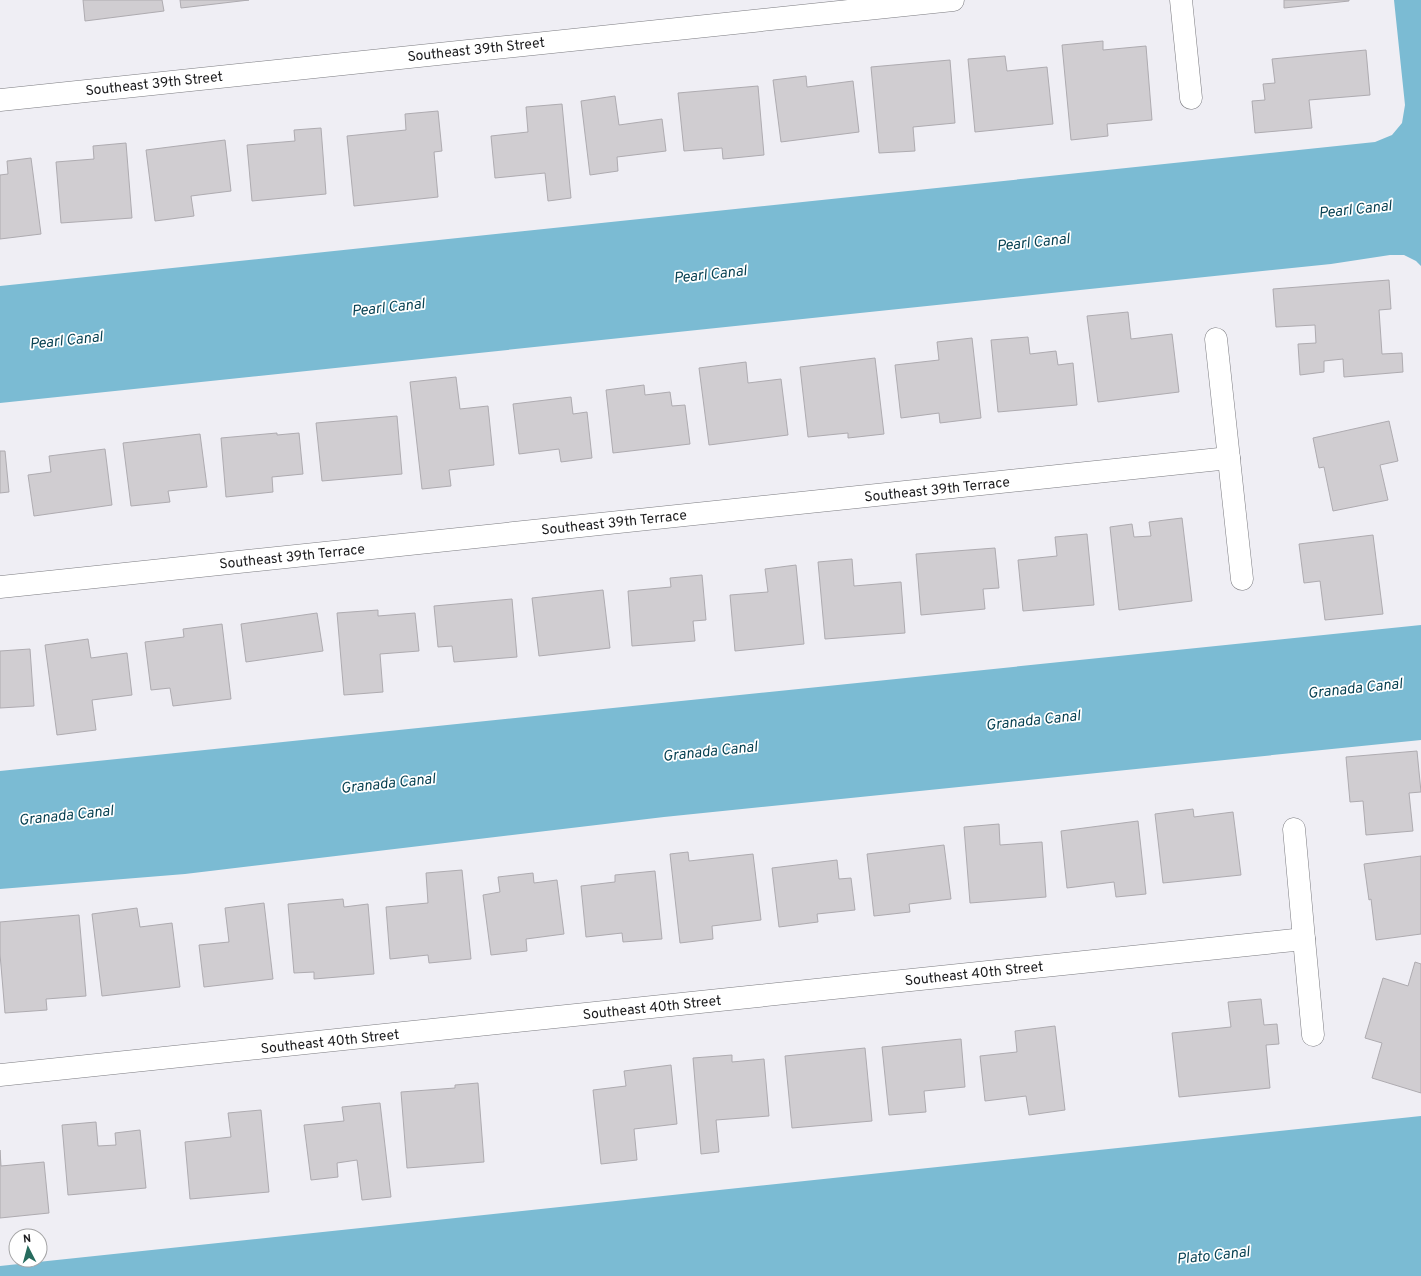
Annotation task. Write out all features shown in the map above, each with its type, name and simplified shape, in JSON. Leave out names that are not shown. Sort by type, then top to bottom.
[{"type":"street","name":"Southeast 39th Street","points":[[0,100],[953,0]]},
{"type":"street","points":[[1180,0],[1191,98]]},
{"type":"street","points":[[1216,339],[1242,579]]},
{"type":"street","name":"Southeast 39th Terrace","points":[[0,587],[1229,458]]},
{"type":"street","points":[[1294,829],[1314,1035]]},
{"type":"street","name":"Southeast 40th Street","points":[[0,1075],[1304,939]]},
{"type":"water","name":"Pearl Canal","points":[[1394,0],[1421,0],[1421,266],[1416,261],[1404,255],[1390,255],[1331,264],[0,403],[0,286],[1375,142],[1392,135],[1402,123],[1405,105]]},
{"type":"water","name":"Granada Canal","points":[[1421,625],[1421,740],[664,817],[185,874],[0,889],[0,771]]},
{"type":"water","name":"Plato Canal","points":[[1421,1116],[1421,1276],[0,1276],[0,1266],[8,1265],[8,1268],[48,1268],[48,1261]]},
{"type":"building","points":[[83,0],[162,0],[164,11],[85,21]]},
{"type":"building","points":[[180,0],[249,0],[181,8]]},
{"type":"building","points":[[1284,0],[1349,0],[1349,1],[1284,8]]},
{"type":"building","points":[[1103,41],[1103,50],[1146,46],[1152,120],[1107,124],[1108,136],[1071,140],[1062,45]]},
{"type":"building","points":[[1366,50],[1370,95],[1309,100],[1312,128],[1255,133],[1252,101],[1265,100],[1263,84],[1275,83],[1272,59]]},
{"type":"building","points":[[1005,56],[1007,71],[1047,67],[1053,124],[975,132],[968,59]]},
{"type":"building","points":[[950,60],[955,123],[913,127],[915,151],[879,153],[871,67]]},
{"type":"building","points":[[806,76],[807,87],[853,81],[859,132],[781,142],[773,80]]},
{"type":"building","points":[[758,86],[764,155],[723,159],[722,148],[684,151],[678,93]]},
{"type":"building","points":[[615,96],[619,125],[662,119],[666,151],[617,157],[618,171],[590,175],[581,101]]},
{"type":"building","points":[[562,104],[571,198],[548,201],[545,173],[495,178],[491,136],[528,132],[526,107]]},
{"type":"building","points":[[438,111],[442,151],[434,152],[438,197],[354,206],[347,136],[406,130],[405,114]]},
{"type":"building","points":[[321,128],[326,194],[252,201],[247,145],[295,141],[294,130]]},
{"type":"building","points":[[225,140],[231,191],[191,196],[194,216],[155,221],[146,150]]},
{"type":"building","points":[[126,143],[132,218],[61,223],[56,162],[94,159],[93,146]]},
{"type":"building","points":[[31,158],[41,234],[0,239],[0,175],[8,174],[7,161]]},
{"type":"building","points":[[1389,280],[1391,309],[1379,310],[1382,354],[1402,353],[1403,372],[1344,377],[1343,359],[1324,361],[1324,372],[1300,375],[1298,344],[1316,343],[1315,325],[1276,327],[1273,289]]},
{"type":"building","points":[[1128,312],[1131,339],[1172,334],[1179,392],[1098,402],[1087,316]]},
{"type":"building","points":[[1028,337],[1030,354],[1056,351],[1058,365],[1073,363],[1077,405],[998,412],[991,340]]},
{"type":"building","points":[[972,338],[981,418],[940,423],[939,413],[901,418],[895,365],[939,360],[937,342]]},
{"type":"building","points":[[875,358],[884,434],[848,438],[848,433],[808,437],[800,367]]},
{"type":"building","points":[[746,362],[748,383],[781,379],[788,435],[709,445],[699,368]]},
{"type":"building","points":[[456,377],[460,409],[488,406],[494,465],[449,470],[451,486],[422,489],[410,382]]},
{"type":"building","points":[[644,385],[645,395],[670,392],[672,406],[685,405],[690,444],[613,453],[606,390]]},
{"type":"building","points":[[571,397],[573,414],[587,412],[592,458],[561,462],[559,449],[519,454],[513,404]]},
{"type":"building","points":[[397,416],[402,474],[322,481],[316,423]]},
{"type":"building","points":[[1389,421],[1398,461],[1380,465],[1388,500],[1333,511],[1324,467],[1319,468],[1313,438]]},
{"type":"building","points":[[277,433],[277,435],[299,433],[303,474],[272,477],[273,492],[226,497],[221,438]]},
{"type":"building","points":[[200,434],[207,487],[168,491],[170,502],[131,506],[123,443]]},
{"type":"building","points":[[105,449],[112,505],[34,516],[28,475],[51,472],[49,456]]},
{"type":"building","points":[[0,451],[5,451],[9,492],[0,493]]},
{"type":"building","points":[[1182,518],[1192,601],[1119,610],[1110,527],[1132,524],[1134,537],[1151,536],[1149,522]]},
{"type":"building","points":[[1087,534],[1094,605],[1023,611],[1018,560],[1057,556],[1055,537]]},
{"type":"building","points":[[1373,535],[1383,614],[1325,620],[1320,581],[1304,583],[1299,544]]},
{"type":"building","points":[[995,548],[999,588],[983,589],[985,609],[921,615],[916,554]]},
{"type":"building","points":[[852,559],[854,586],[901,582],[905,633],[825,639],[818,562]]},
{"type":"building","points":[[796,565],[804,644],[735,651],[730,595],[768,592],[765,569]]},
{"type":"building","points":[[702,575],[706,620],[693,621],[695,641],[632,646],[628,591],[671,587],[670,578]]},
{"type":"building","points":[[603,590],[610,648],[539,656],[532,598]]},
{"type":"building","points":[[512,599],[517,657],[454,662],[452,646],[438,647],[434,606]]},
{"type":"building","points":[[378,610],[378,616],[415,613],[419,651],[380,654],[383,692],[344,695],[337,613]]},
{"type":"building","points":[[317,613],[323,651],[246,662],[241,624]]},
{"type":"building","points":[[222,624],[231,699],[173,706],[170,688],[151,690],[145,642],[184,637],[183,629]]},
{"type":"building","points":[[88,639],[91,658],[127,653],[132,695],[92,700],[96,730],[57,735],[45,645]]},
{"type":"building","points":[[30,649],[34,706],[0,708],[0,651]]},
{"type":"building","points":[[1417,751],[1421,792],[1409,793],[1413,831],[1366,835],[1363,801],[1350,802],[1346,757]]},
{"type":"building","points":[[1193,809],[1194,817],[1233,812],[1241,875],[1163,883],[1155,814]]},
{"type":"building","points":[[1138,821],[1146,894],[1116,897],[1114,882],[1067,888],[1061,831]]},
{"type":"building","points":[[999,824],[1000,845],[1042,842],[1046,897],[970,903],[964,827]]},
{"type":"building","points":[[944,845],[951,899],[909,904],[910,912],[874,916],[867,854]]},
{"type":"building","points":[[688,852],[689,861],[753,854],[761,920],[712,926],[713,939],[680,943],[670,854]]},
{"type":"building","points":[[1421,856],[1421,934],[1376,940],[1371,899],[1369,900],[1364,864]]},
{"type":"building","points":[[837,860],[839,879],[851,878],[855,910],[817,914],[818,922],[779,927],[772,868]]},
{"type":"building","points":[[462,870],[471,959],[429,963],[428,955],[390,959],[386,907],[428,903],[426,873]]},
{"type":"building","points":[[655,871],[662,939],[623,942],[622,933],[586,937],[581,886],[615,882],[615,875]]},
{"type":"building","points":[[533,873],[534,883],[557,880],[564,934],[526,939],[527,951],[491,955],[483,895],[500,892],[498,877]]},
{"type":"building","points":[[343,899],[344,907],[368,904],[374,974],[314,979],[314,972],[294,973],[288,904]]},
{"type":"building","points":[[264,903],[273,979],[204,987],[199,945],[229,942],[225,908]]},
{"type":"building","points":[[137,908],[140,927],[172,923],[180,987],[102,996],[92,914]]},
{"type":"building","points":[[79,915],[86,996],[46,999],[47,1010],[5,1013],[0,954],[0,922]]},
{"type":"building","points":[[1415,962],[1421,964],[1421,1093],[1372,1078],[1382,1043],[1365,1038],[1383,978],[1408,986]]},
{"type":"building","points":[[1261,999],[1264,1025],[1277,1024],[1279,1044],[1266,1045],[1270,1088],[1179,1097],[1172,1033],[1231,1027],[1228,1002]]},
{"type":"building","points":[[1055,1026],[1065,1110],[1029,1115],[1026,1096],[985,1101],[980,1056],[1017,1052],[1015,1031]]},
{"type":"building","points":[[961,1039],[965,1087],[924,1091],[926,1112],[889,1115],[882,1047]]},
{"type":"building","points":[[865,1048],[872,1121],[792,1128],[785,1056]]},
{"type":"building","points":[[732,1055],[732,1062],[764,1059],[769,1116],[716,1120],[719,1152],[701,1154],[693,1058]]},
{"type":"building","points":[[671,1065],[677,1124],[634,1129],[637,1160],[601,1164],[593,1090],[626,1086],[624,1071]]},
{"type":"building","points":[[478,1083],[484,1162],[407,1168],[401,1092],[455,1088],[455,1085]]},
{"type":"building","points":[[380,1103],[391,1197],[362,1200],[357,1160],[337,1163],[338,1177],[311,1180],[304,1125],[344,1121],[342,1107]]},
{"type":"building","points":[[261,1110],[269,1192],[190,1199],[185,1142],[231,1137],[228,1113]]},
{"type":"building","points":[[96,1122],[98,1146],[116,1145],[115,1133],[140,1130],[146,1188],[68,1195],[62,1125]]},
{"type":"building","points":[[0,1150],[1,1166],[44,1162],[49,1213],[0,1218]]}]
